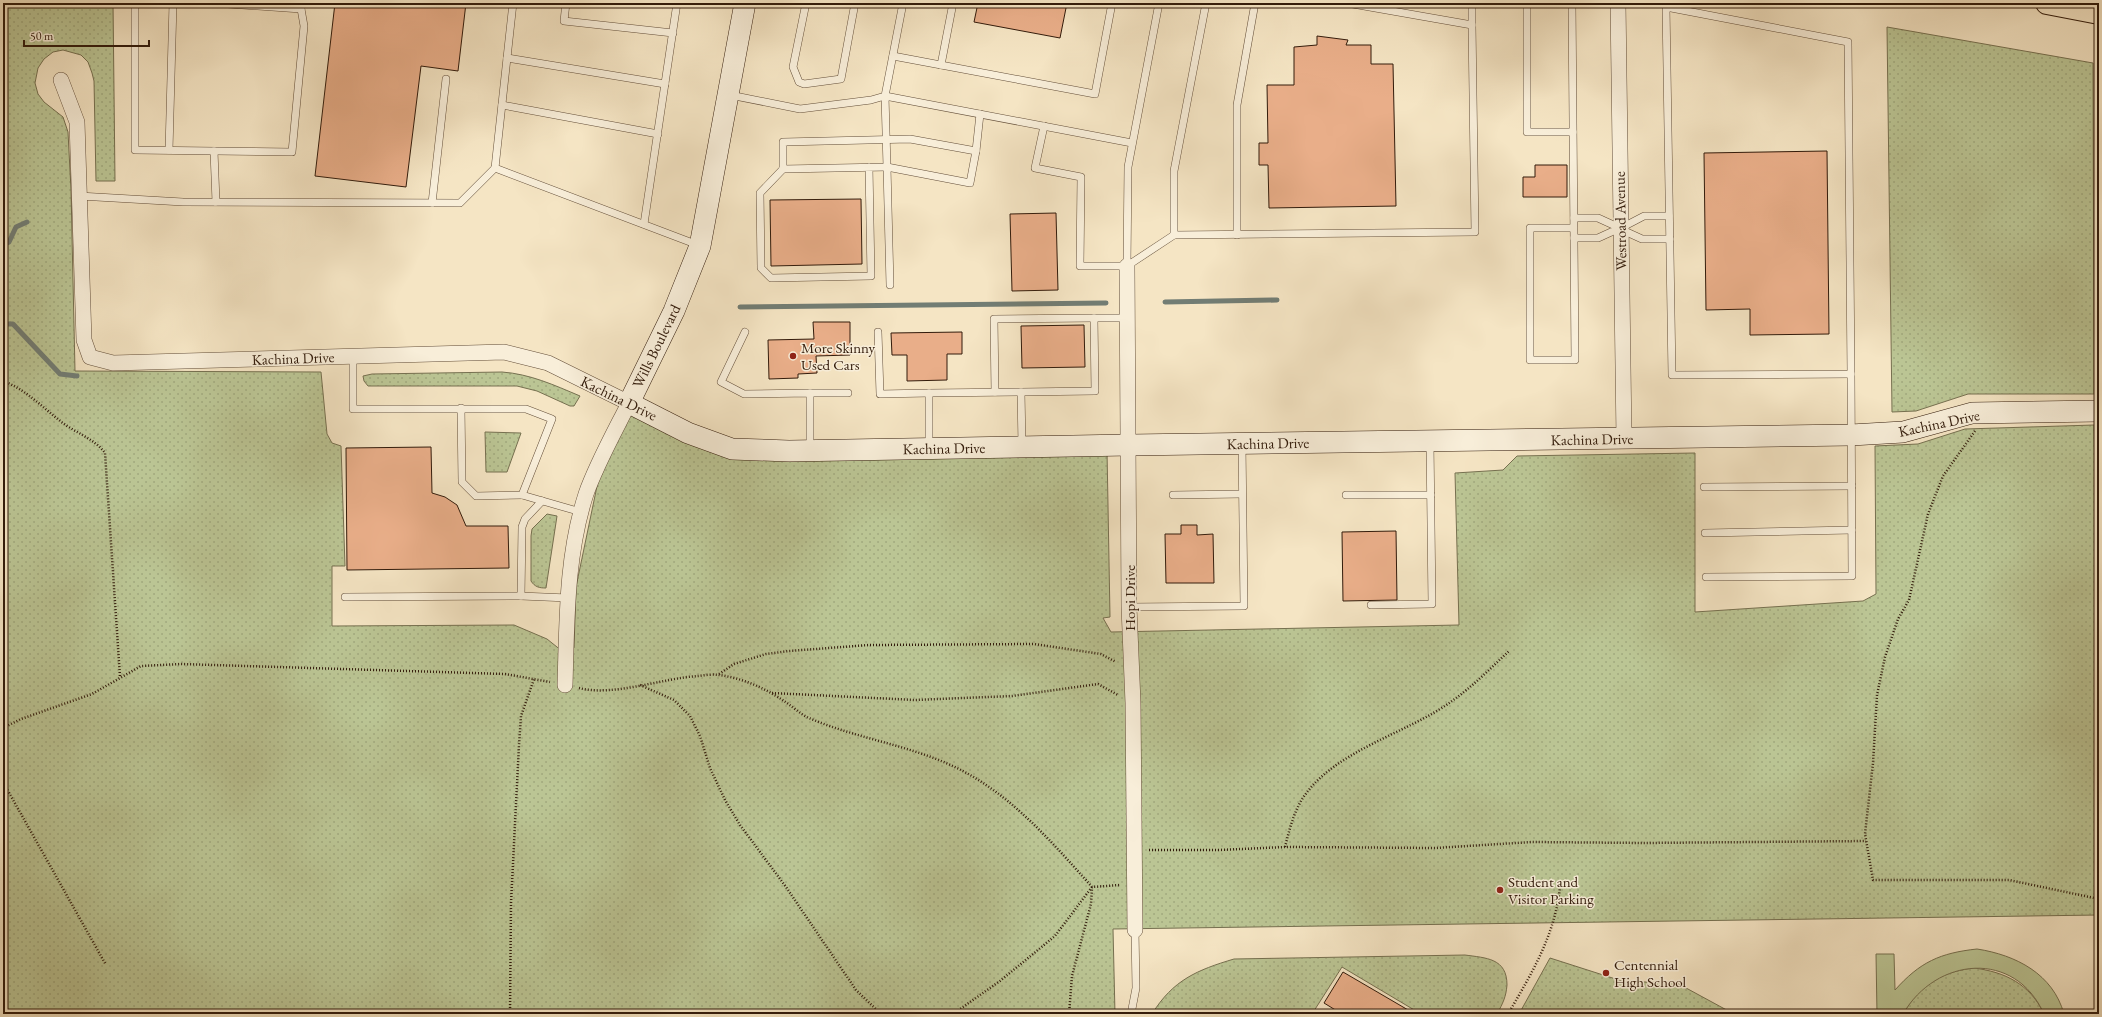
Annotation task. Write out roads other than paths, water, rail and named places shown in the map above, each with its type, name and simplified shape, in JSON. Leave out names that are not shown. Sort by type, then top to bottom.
[{"type":"highway","points":[[2047,3],[2099,13]]},
{"type":"street","name":"Wills Boulevard","points":[[565,685],[570,567],[581,512],[587,492],[674,311],[700,246],[745,3]]},
{"type":"street","name":"Westroad Avenue","points":[[1618,3],[1624,438]]},
{"type":"street","name":"Kachina Drive","points":[[61,80],[77,122],[84,340],[90,357],[113,363],[504,352],[548,363],[688,433],[732,449],[810,451],[1129,444],[1852,435],[1903,432],[1972,413],[2099,411]]},
{"type":"street","name":"Hopi Drive","points":[[1127,266],[1129,607],[1130,669],[1133,703],[1135,930]]},
{"type":"lane","points":[[135,3],[135,150],[292,152],[304,26],[301,6],[214,3]]},
{"type":"lane","points":[[169,150],[173,3]]},
{"type":"lane","points":[[79,196],[183,202],[460,203],[495,168],[513,3]]},
{"type":"lane","points":[[566,3],[564,21],[673,33]]},
{"type":"lane","points":[[644,224],[677,3]]},
{"type":"lane","points":[[806,3],[794,68],[799,82],[804,84],[841,78],[855,3]]},
{"type":"lane","points":[[890,285],[885,96],[904,3]]},
{"type":"lane","points":[[941,65],[953,3]]},
{"type":"lane","points":[[893,56],[1095,94],[1112,3]]},
{"type":"lane","points":[[1127,266],[1128,167],[1159,3]]},
{"type":"lane","points":[[1174,235],[1174,171],[1206,3]]},
{"type":"lane","points":[[1237,235],[1237,104],[1255,3]]},
{"type":"lane","points":[[1347,3],[1472,25]]},
{"type":"lane","points":[[1044,126],[1035,168],[1081,177],[1080,266],[1127,266],[1174,235],[1475,232],[1472,3]]},
{"type":"lane","points":[[1527,3],[1527,132],[1573,132]]},
{"type":"lane","points":[[1572,3],[1574,218],[1575,360],[1530,360],[1530,228],[1574,228]]},
{"type":"lane","points":[[1706,577],[1852,576],[1852,435],[1848,42],[1666,7],[1672,375],[1851,374]]},
{"type":"lane","points":[[507,58],[665,84]]},
{"type":"lane","points":[[432,203],[446,79]]},
{"type":"lane","points":[[728,95],[800,109],[871,100],[885,96],[1132,143]]},
{"type":"lane","points":[[502,104],[658,134]]},
{"type":"lane","points":[[869,167],[871,276],[772,278],[761,268],[760,192],[784,169],[869,167],[887,167],[970,183],[976,151],[980,114]]},
{"type":"lane","points":[[784,169],[783,142],[910,139],[976,151]]},
{"type":"lane","points":[[214,151],[216,202]]},
{"type":"lane","points":[[495,168],[700,246]]},
{"type":"lane","points":[[1574,238],[1598,238],[1644,216],[1669,216]]},
{"type":"lane","points":[[1574,218],[1598,218],[1642,239],[1670,239]]},
{"type":"lane","points":[[878,332],[880,394],[1095,391],[1094,318]]},
{"type":"lane","points":[[995,392],[994,319],[1127,318]]},
{"type":"lane","points":[[745,332],[721,382],[744,394],[848,393]]},
{"type":"lane","points":[[353,356],[353,408],[526,409],[552,419],[522,495]]},
{"type":"lane","points":[[1021,392],[1022,447]]},
{"type":"lane","points":[[810,393],[810,451]]},
{"type":"lane","points":[[929,393],[930,448]]},
{"type":"lane","points":[[461,408],[462,482],[476,496],[522,495],[581,512]]},
{"type":"lane","points":[[1371,605],[1432,604],[1430,441]]},
{"type":"lane","points":[[1129,607],[1244,606],[1242,443]]},
{"type":"lane","points":[[1704,487],[1852,486]]},
{"type":"lane","points":[[1172,495],[1242,494]]},
{"type":"lane","points":[[1346,495],[1431,495]]},
{"type":"lane","points":[[521,596],[522,527],[525,519],[542,501]]},
{"type":"lane","points":[[2099,512],[2099,520]]},
{"type":"lane","points":[[1705,533],[1852,530]]},
{"type":"lane","points":[[345,597],[521,596],[568,598]]},
{"type":"lane","points":[[1131,1014],[1136,988],[1135,930]]},
{"type":"waterway","points":[[3,245],[9,242],[16,227],[27,222]]},
{"type":"waterway","points":[[1165,302],[1277,300]]},
{"type":"waterway","points":[[740,307],[1106,303]]},
{"type":"waterway","points":[[3,324],[13,324],[60,374],[77,376]]},
{"type":"place","name":"More Skinny Used Cars","points":[[793,356]]},
{"type":"place","name":"Student and Visitor Parking","points":[[1500,890]]},
{"type":"place","name":"Centennial High School","points":[[1606,973]]}]
